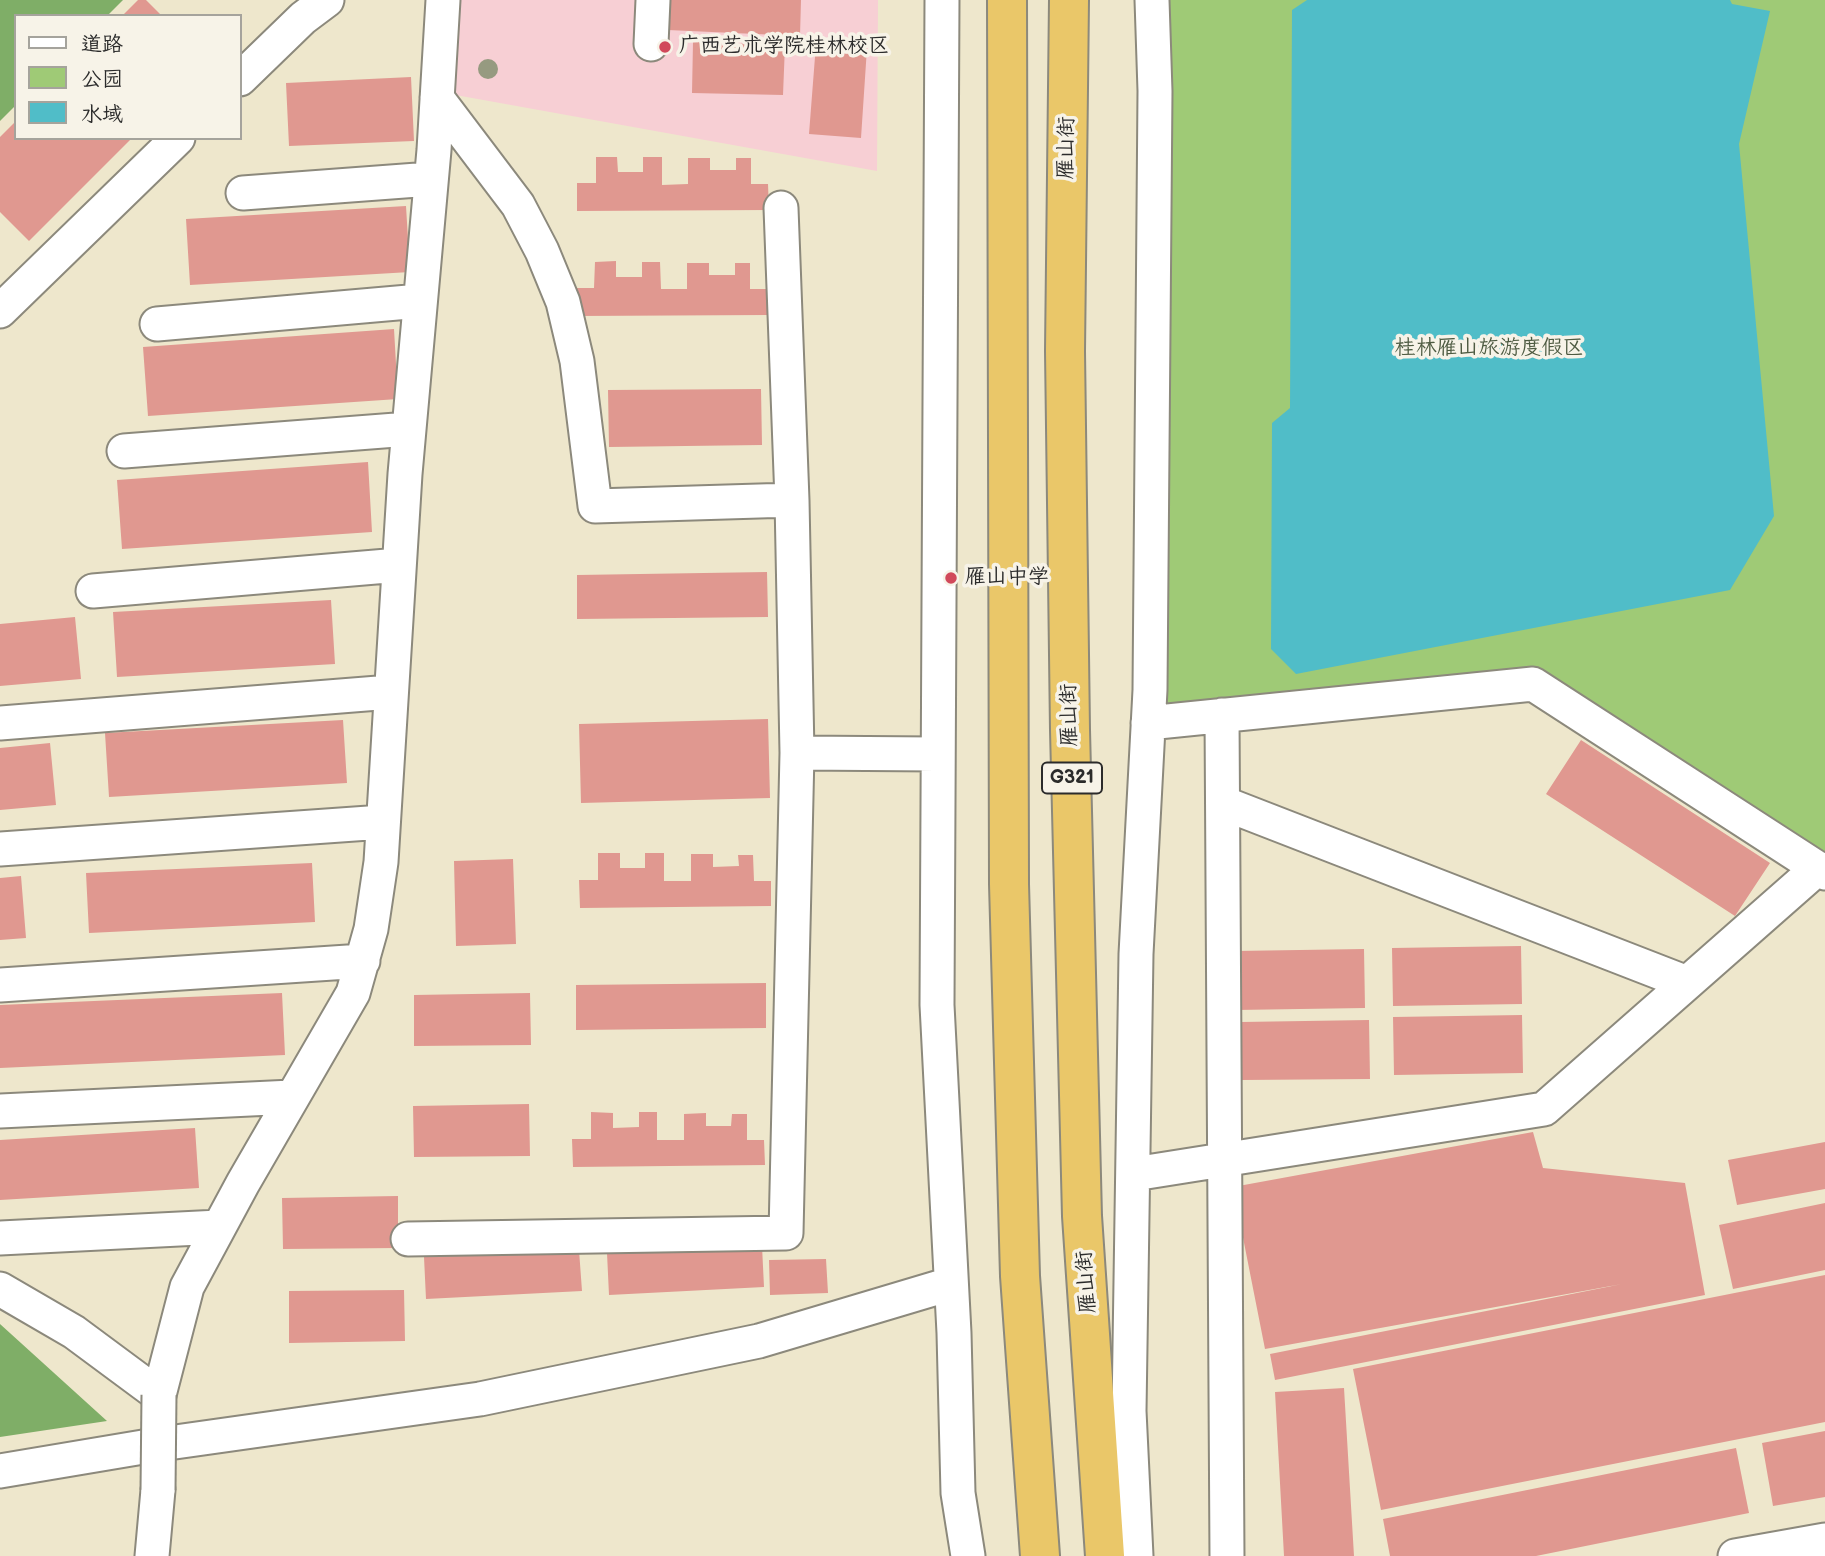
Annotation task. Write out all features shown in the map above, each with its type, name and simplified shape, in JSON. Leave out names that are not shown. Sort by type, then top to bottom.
[{"type":"highway","points":[[1007,0],[1009,884],[1020,1276],[1040,1556]]},
{"type":"highway","name":"雁山街","points":[[1069,0],[1065,351],[1070,730],[1083,1216],[1105,1556]]},
{"type":"street","points":[[242,77],[303,18],[327,0]]},
{"type":"street","points":[[152,1556],[158,1490],[159,1395],[187,1287],[353,993],[372,929],[383,822],[408,429],[431,179],[443,0]]},
{"type":"street","points":[[651,44],[653,0]]},
{"type":"street","points":[[942,0],[936,754],[937,1005],[954,1333],[958,1493],[968,1556]]},
{"type":"street","points":[[1136,1556],[1129,1411],[1136,954],[1148,723],[1155,91],[1152,0]]},
{"type":"street","points":[[437,98],[517,205],[542,251],[563,302],[577,361],[595,506],[792,500]]},
{"type":"street","points":[[0,311],[176,140]]},
{"type":"street","points":[[243,193],[431,179]]},
{"type":"street","points":[[408,1239],[786,1233],[797,753],[792,500],[781,208]]},
{"type":"street","points":[[157,324],[420,301]]},
{"type":"street","points":[[124,451],[408,429]]},
{"type":"street","points":[[93,591],[399,565]]},
{"type":"street","points":[[1134,1174],[1544,1109],[1821,871],[1533,684],[1148,723]]},
{"type":"street","points":[[0,723],[391,692]]},
{"type":"street","points":[[1222,715],[1227,1556]]},
{"type":"street","points":[[797,753],[936,754]]},
{"type":"street","points":[[1223,803],[1687,984]]},
{"type":"street","points":[[0,849],[383,822]]},
{"type":"street","points":[[0,985],[363,961]]},
{"type":"street","points":[[0,1111],[292,1097]]},
{"type":"street","points":[[0,1238],[219,1227]]},
{"type":"street","points":[[0,1471],[161,1444],[480,1399],[759,1341],[950,1284]]},
{"type":"street","points":[[0,1289],[74,1332],[159,1395]]},
{"type":"street","points":[[1735,1556],[1825,1540]]},
{"type":"shaded area","name":"广西艺术学院桂林校区","points":[[457,0],[878,0],[877,171],[450,94]]},
{"type":"green space","points":[[0,0],[123,0],[109,14],[14,14],[14,107],[0,121]]},
{"type":"green space","name":"桂林雁山旅游度假区","points":[[1152,0],[1825,0],[1825,873],[1533,684],[1148,723]]},
{"type":"green space","points":[[0,1324],[107,1421],[0,1437]]},
{"type":"water","points":[[1307,0],[1730,0],[1732,4],[1770,11],[1739,144],[1774,516],[1730,590],[1296,674],[1271,649],[1272,423],[1290,408],[1292,10]]},
{"type":"building","points":[[138,0],[146,0],[160,14],[124,14]]},
{"type":"building","points":[[669,0],[801,0],[800,36],[668,30]]},
{"type":"building","points":[[693,42],[785,45],[783,95],[692,93]]},
{"type":"building","points":[[816,44],[867,48],[861,138],[809,134]]},
{"type":"building","points":[[411,77],[414,141],[289,146],[286,83]]},
{"type":"building","points":[[14,123],[14,140],[130,140],[29,241],[0,212],[0,137]]},
{"type":"building","points":[[596,157],[617,157],[618,172],[643,172],[643,157],[662,157],[662,185],[688,184],[688,158],[710,158],[710,170],[736,170],[736,158],[751,158],[751,184],[768,184],[769,210],[577,211],[577,183],[596,183]]},
{"type":"building","points":[[406,206],[410,272],[190,285],[186,219]]},
{"type":"building","points":[[616,261],[616,277],[642,277],[642,262],[660,262],[661,289],[687,289],[687,263],[709,263],[709,275],[735,275],[735,263],[750,263],[750,289],[767,289],[768,315],[576,316],[576,288],[594,288],[595,262]]},
{"type":"building","points":[[394,329],[398,399],[148,416],[143,347]]},
{"type":"building","points":[[761,389],[762,445],[609,447],[608,390]]},
{"type":"building","points":[[368,462],[372,532],[122,549],[117,480]]},
{"type":"building","points":[[767,572],[768,617],[577,619],[577,575]]},
{"type":"building","points":[[331,600],[335,664],[117,677],[113,612]]},
{"type":"building","points":[[75,617],[81,679],[0,686],[0,624]]},
{"type":"building","points":[[768,719],[770,798],[581,803],[579,724]]},
{"type":"building","points":[[343,720],[347,783],[109,797],[105,733]]},
{"type":"building","points":[[1581,740],[1770,863],[1735,916],[1546,794]]},
{"type":"building","points":[[50,743],[56,805],[0,810],[0,748]]},
{"type":"building","points":[[598,853],[620,853],[620,868],[645,868],[645,853],[664,853],[664,881],[691,881],[691,854],[713,854],[713,867],[739,866],[738,855],[753,855],[754,881],[771,881],[771,906],[580,908],[579,880],[598,880]]},
{"type":"building","points":[[513,859],[516,944],[456,946],[454,861]]},
{"type":"building","points":[[312,863],[315,922],[89,933],[86,873]]},
{"type":"building","points":[[21,876],[26,938],[0,940],[0,878]]},
{"type":"building","points":[[1521,946],[1522,1004],[1393,1006],[1392,948]]},
{"type":"building","points":[[1364,949],[1365,1008],[1236,1010],[1235,951]]},
{"type":"building","points":[[766,983],[766,1028],[576,1030],[576,985]]},
{"type":"building","points":[[282,993],[285,1055],[0,1068],[0,1005]]},
{"type":"building","points":[[530,993],[531,1045],[414,1046],[414,995]]},
{"type":"building","points":[[1522,1015],[1523,1073],[1394,1075],[1393,1017]]},
{"type":"building","points":[[1369,1020],[1370,1079],[1241,1080],[1241,1022]]},
{"type":"building","points":[[529,1104],[530,1156],[414,1157],[413,1106]]},
{"type":"building","points":[[591,1112],[613,1113],[613,1128],[639,1127],[639,1112],[657,1112],[657,1140],[684,1140],[684,1114],[706,1113],[706,1126],[731,1126],[732,1114],[747,1114],[747,1140],[764,1140],[765,1165],[573,1167],[572,1139],[591,1139]]},
{"type":"building","points":[[195,1128],[199,1188],[0,1200],[0,1140]]},
{"type":"building","points":[[1533,1132],[1543,1168],[1685,1183],[1705,1295],[1275,1380],[1270,1354],[1622,1284],[1265,1349],[1233,1187]]},
{"type":"building","points":[[1825,1142],[1825,1189],[1737,1205],[1728,1160]]},
{"type":"building","points":[[398,1196],[398,1248],[283,1249],[282,1198]]},
{"type":"building","points":[[1825,1203],[1825,1270],[1733,1289],[1719,1225]]},
{"type":"building","points":[[762,1246],[764,1287],[609,1295],[607,1253]]},
{"type":"building","points":[[579,1250],[582,1291],[426,1299],[424,1257]]},
{"type":"building","points":[[826,1259],[828,1293],[770,1295],[769,1260]]},
{"type":"building","points":[[1825,1275],[1825,1422],[1381,1510],[1353,1369]]},
{"type":"building","points":[[404,1290],[405,1341],[289,1343],[289,1291]]},
{"type":"building","points":[[1344,1388],[1354,1556],[1284,1556],[1275,1392]]},
{"type":"building","points":[[1825,1431],[1825,1497],[1773,1506],[1762,1443]]},
{"type":"building","points":[[1736,1448],[1749,1513],[1536,1556],[1390,1556],[1383,1519]]},
{"type":"place","name":"广西艺术学院桂林校区","points":[[665,47]]},
{"type":"place","name":"雁山中学","points":[[951,578]]}]
